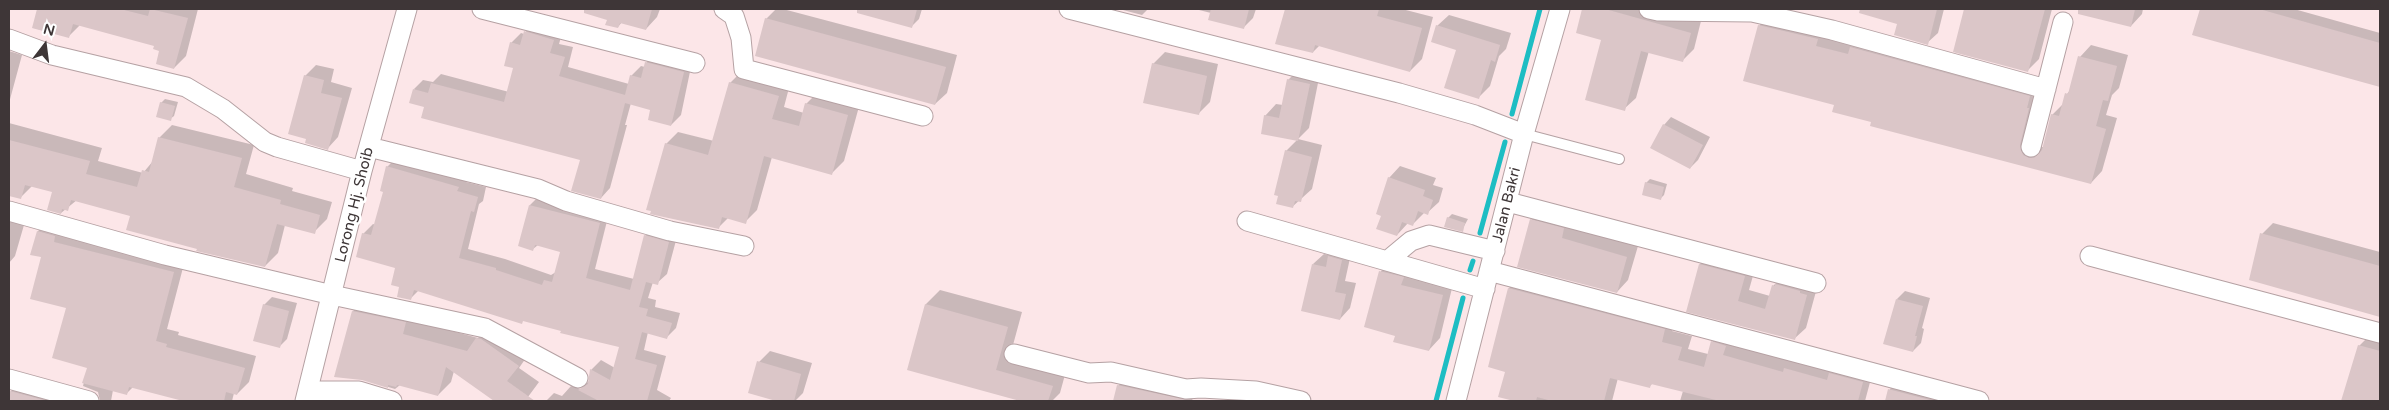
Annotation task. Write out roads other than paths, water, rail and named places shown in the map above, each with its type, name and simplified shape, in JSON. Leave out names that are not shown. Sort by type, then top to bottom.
[{"type":"street","name":"Lorong Hj. Shoib","points":[[306,396],[362,171],[407,9]]},
{"type":"street","points":[[482,9],[695,63]]},
{"type":"street","points":[[724,9],[734,16],[740,38],[744,69],[923,116]]},
{"type":"street","points":[[1069,9],[1399,93],[1475,115],[1524,134]]},
{"type":"street","name":"Jalan Bakri","points":[[1456,401],[1524,134],[1560,9]]},
{"type":"street","points":[[1649,9],[1658,11],[1752,12],[1832,30],[2046,89]]},
{"type":"street","points":[[2031,147],[2063,22]]},
{"type":"street","points":[[9,39],[52,55],[186,87],[223,108],[265,142],[362,171]]},
{"type":"street","points":[[369,147],[538,189],[566,201],[670,231],[744,246]]},
{"type":"street","points":[[1508,202],[1816,283]]},
{"type":"street","points":[[9,211],[164,255],[332,295],[485,328],[578,378]]},
{"type":"street","points":[[1247,221],[1388,261],[1487,280],[1979,401]]},
{"type":"street","points":[[1388,261],[1411,241],[1429,235],[1495,251]]},
{"type":"street","points":[[2090,256],[2380,333]]},
{"type":"street","points":[[1014,354],[1089,373],[1118,372],[1186,389],[1256,391],[1301,401]]},
{"type":"street","points":[[9,379],[88,401]]},
{"type":"street","points":[[306,396],[359,392],[392,401]]},
{"type":"lane","points":[[1524,134],[1620,159]]},
{"type":"waterway","points":[[1512,114],[1540,9]]},
{"type":"waterway","points":[[1480,233],[1505,142]]},
{"type":"waterway","points":[[1470,270],[1473,261]]},
{"type":"waterway","points":[[1436,401],[1463,298]]}]
